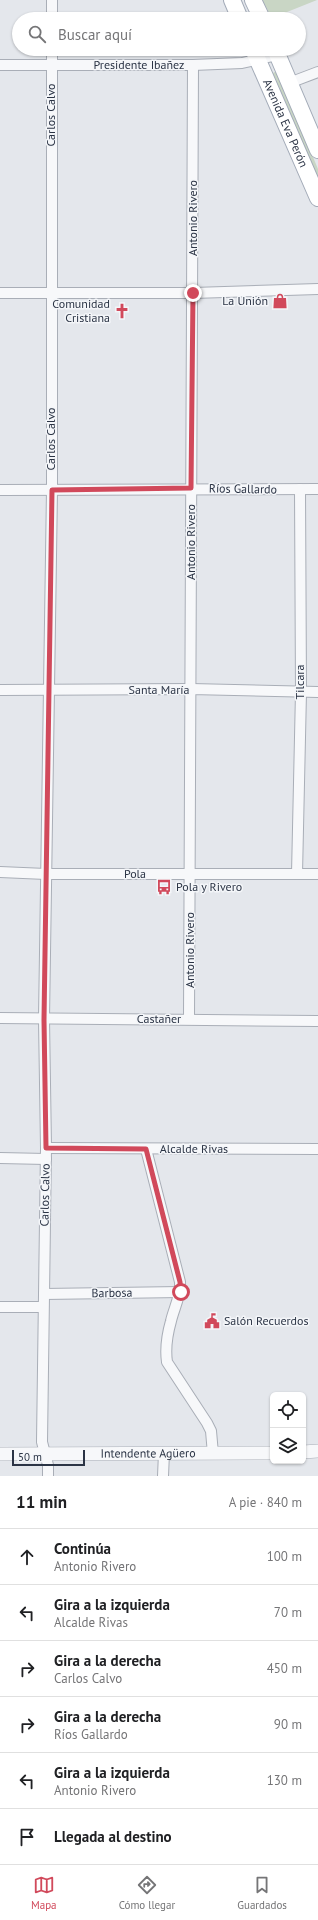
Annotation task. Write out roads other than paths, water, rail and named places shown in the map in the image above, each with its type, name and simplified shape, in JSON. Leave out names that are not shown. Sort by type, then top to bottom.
[{"type":"main road","points":[[232,0],[237,12]]},
{"type":"main road","points":[[253,0],[259,12]]},
{"type":"main road","name":"Avenida Eva Perón","points":[[256,56],[318,198]]},
{"type":"main road","name":"Avenida Eva Perón","points":[[278,56],[318,150]]},
{"type":"street","points":[[52,0],[52,12]]},
{"type":"street","name":"Carlos Calvo","points":[[48,1476],[48,1465],[42,1442],[46,1159],[44,1020],[52,490],[52,56]]},
{"type":"street","name":"Presidente Ibañez","points":[[0,65],[193,65],[242,63],[252,56]]},
{"type":"street","name":"Antonio Rivero","points":[[189,1019],[193,65]]},
{"type":"street","points":[[289,83],[318,72]]},
{"type":"street","points":[[0,293],[193,293],[318,289]]},
{"type":"street","name":"Ríos Gallardo","points":[[0,490],[191,488],[318,489]]},
{"type":"street","name":"Tilcara","points":[[297,874],[301,692],[300,489]]},
{"type":"street","name":"Santa María","points":[[0,690],[191,689],[318,692]]},
{"type":"street","name":"Pola","points":[[0,872],[46,874],[318,874]]},
{"type":"street","name":"Castañer","points":[[0,1018],[44,1020],[189,1019],[318,1021]]},
{"type":"street","name":"Alcalde Rivas","points":[[46,1148],[318,1149]]},
{"type":"street","points":[[146,1149],[180,1282],[181,1292],[171,1321],[165,1350],[167,1362],[207,1423],[210,1431],[213,1454]]},
{"type":"street","points":[[0,1158],[46,1159]]},
{"type":"street","name":"Barbosa","points":[[44,1294],[181,1292]]},
{"type":"street","points":[[0,1307],[44,1307]]},
{"type":"street","points":[[306,1452],[318,1451]]},
{"type":"street","name":"Intendente Agüero","points":[[0,1454],[213,1454],[270,1452]]},
{"type":"street","points":[[164,1453],[164,1476]]},
{"type":"place","name":"La Unión","points":[[280,301]]},
{"type":"place","name":"Comunidad Cristiana","points":[[122,311]]},
{"type":"place","name":"Pola y Rivero","points":[[164,887]]},
{"type":"place","name":"Salón Recuerdos","points":[[212,1321]]}]
